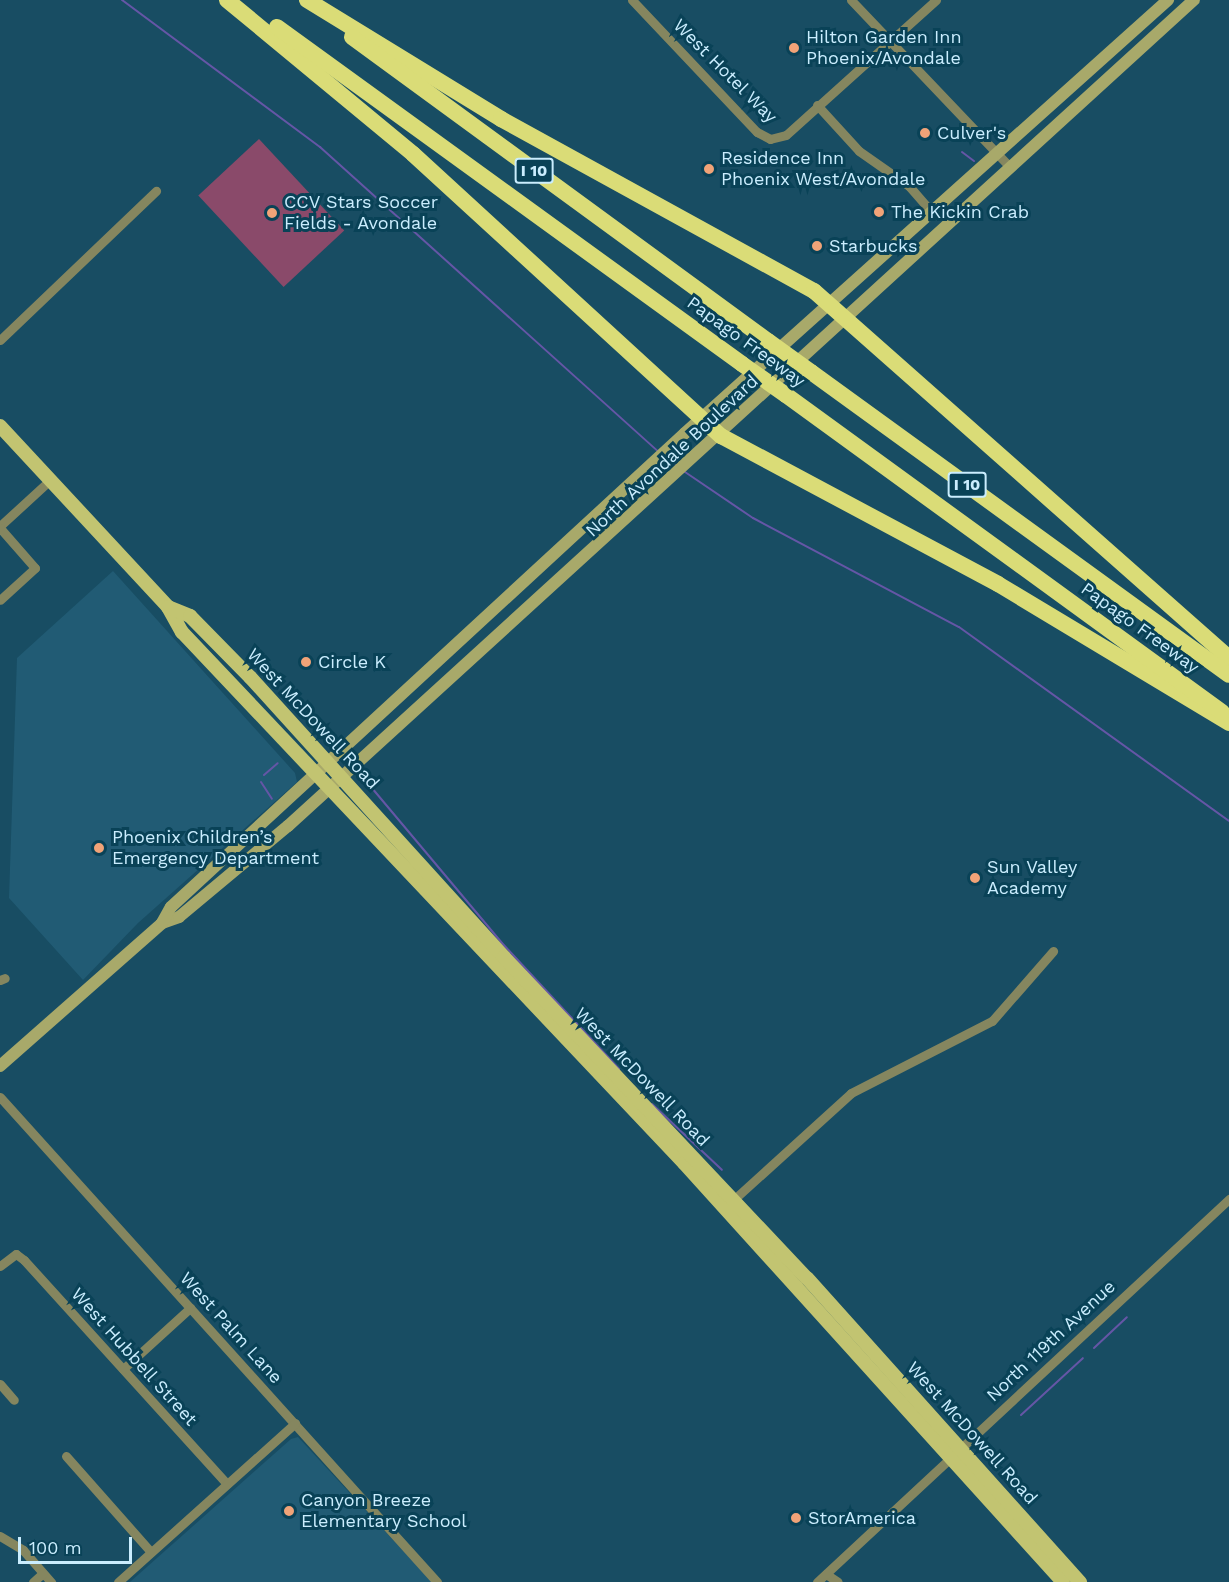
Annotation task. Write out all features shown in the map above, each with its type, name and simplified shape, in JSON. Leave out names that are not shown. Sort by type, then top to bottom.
[{"type":"highway","points":[[227,0],[413,154],[721,436],[998,584],[1229,723]]},
{"type":"highway","name":"Papago Freeway","points":[[240,0],[1229,717]]},
{"type":"highway","name":"Papago Freeway","points":[[302,0],[1229,675]]},
{"type":"highway","points":[[307,0],[501,119],[828,303],[849,319],[1129,574],[1229,658]]},
{"type":"main road","name":"North Avondale Boulevard","points":[[0,1066],[162,923],[171,907],[330,764],[678,439],[1168,0]]},
{"type":"main road","points":[[1157,33],[1159,21],[1182,0]]},
{"type":"main road","name":"North Avondale Boulevard","points":[[162,923],[179,917],[329,790],[721,436],[1010,167],[1194,0]]},
{"type":"main road","name":"West McDowell Road","points":[[0,426],[168,607],[182,632],[329,790],[729,1203]]},
{"type":"main road","name":"West McDowell Road","points":[[168,607],[190,616],[342,777],[958,1453],[1060,1577],[1080,1582]]},
{"type":"main road","points":[[491,615],[504,631]]},
{"type":"street","name":"West Hotel Way","points":[[632,0],[757,132],[770,139],[786,135],[817,105]]},
{"type":"street","points":[[851,0],[1010,167]]},
{"type":"street","points":[[932,212],[909,186],[859,152],[817,105],[936,0]]},
{"type":"street","points":[[0,340],[156,191]]},
{"type":"street","points":[[0,600],[35,568],[0,527],[50,480]]},
{"type":"street","points":[[729,1203],[851,1093],[992,1021],[1032,972],[1053,951]]},
{"type":"street","name":"West Palm Lane","points":[[0,1097],[437,1582]]},
{"type":"street","name":"North 119th Avenue","points":[[817,1582],[827,1578],[1229,1199]]},
{"type":"street","name":"West Hubbell Street","points":[[0,1266],[16,1254],[227,1484]]},
{"type":"street","points":[[123,1369],[190,1308]]},
{"type":"street","points":[[0,1383],[14,1400]]},
{"type":"street","points":[[118,1582],[295,1423]]},
{"type":"street","points":[[66,1456],[152,1552]]},
{"type":"street","points":[[0,1536],[23,1550],[51,1582]]},
{"type":"street","points":[[33,1582],[43,1573]]},
{"type":"street","points":[[827,1578],[838,1582]]},
{"type":"shaded area","name":"CCV Stars Soccer Fields - Avondale","points":[[259,139],[344,230],[284,287],[198,196]]},
{"type":"shaded area","points":[[113,571],[295,773],[297,782],[138,923],[83,980],[9,898],[17,658]]},
{"type":"shaded area","name":"Canyon Breeze Elementary School","points":[[298,1437],[432,1582],[130,1582],[291,1439]]},
{"type":"waterway","points":[[122,0],[320,147],[659,452]]},
{"type":"waterway","points":[[962,152],[974,161]]},
{"type":"waterway","points":[[666,457],[678,467]]},
{"type":"waterway","points":[[685,472],[753,518],[959,627],[1229,821]]},
{"type":"waterway","points":[[264,775],[278,763]]},
{"type":"waterway","points":[[361,775],[502,943],[619,1069]]},
{"type":"waterway","points":[[261,782],[272,799]]},
{"type":"waterway","points":[[652,1104],[722,1170]]},
{"type":"waterway","points":[[1094,1348],[1127,1317]]},
{"type":"waterway","points":[[1021,1415],[1083,1358]]},
{"type":"place","name":"Hilton Garden Inn Phoenix/Avondale","points":[[794,48]]},
{"type":"place","name":"Culver's","points":[[925,133]]},
{"type":"place","name":"Residence Inn Phoenix West/Avondale","points":[[709,169]]},
{"type":"place","name":"The Kickin Crab","points":[[879,212]]},
{"type":"place","name":"CCV Stars Soccer Fields - Avondale","points":[[272,213]]},
{"type":"place","name":"Starbucks","points":[[817,246]]},
{"type":"place","name":"Circle K","points":[[306,662]]},
{"type":"place","name":"Phoenix Children’s Emergency Department","points":[[99,848]]},
{"type":"place","name":"Sun Valley Academy","points":[[975,878]]},
{"type":"place","name":"Canyon Breeze Elementary School","points":[[289,1511]]},
{"type":"place","name":"StorAmerica","points":[[796,1518]]}]
